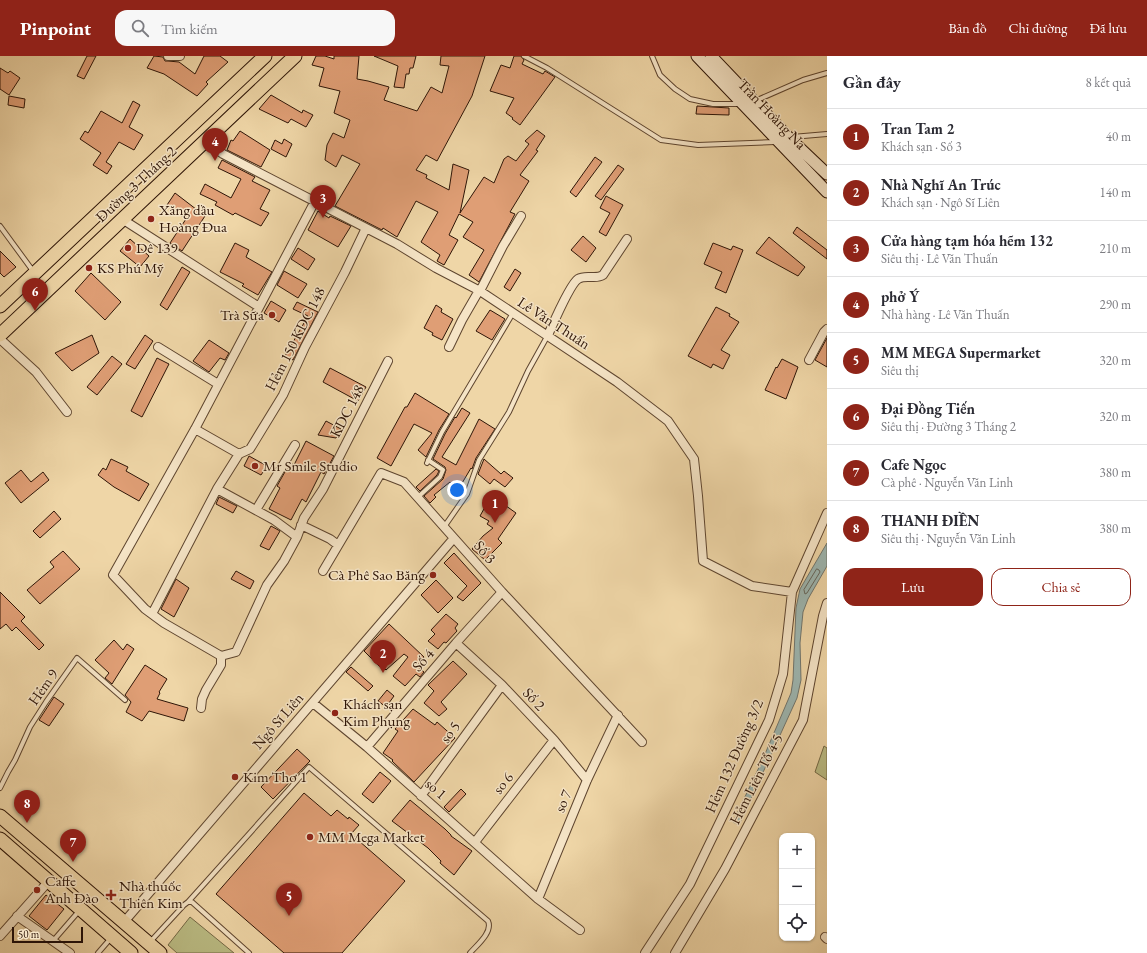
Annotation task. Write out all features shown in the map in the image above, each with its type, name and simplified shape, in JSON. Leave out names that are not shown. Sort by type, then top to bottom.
[{"type":"highway","name":"Đường 3 Tháng 2","points":[[0,306],[265,56]]},
{"type":"highway","name":"Đường 3 Tháng 2","points":[[0,335],[295,56]]},
{"type":"highway","points":[[66,244],[81,258]]},
{"type":"highway","points":[[35,273],[51,287]]},
{"type":"highway","points":[[0,816],[160,953]]},
{"type":"highway","points":[[0,839],[131,953]]},
{"type":"highway","points":[[112,936],[124,922]]},
{"type":"main road","name":"Trần Hoàng Na","points":[[697,56],[827,192]]},
{"type":"main road","name":"Trần Hoàng Na","points":[[710,56],[789,138],[827,174]]},
{"type":"street","points":[[168,56],[180,56]]},
{"type":"street","name":"Lê Văn Thuấn","points":[[206,141],[223,154],[397,244],[436,268],[480,292],[548,335],[617,382],[668,421],[694,459],[703,562],[752,586],[792,592]]},
{"type":"street","points":[[201,708],[202,699],[206,690],[221,665],[221,656],[164,623],[145,609],[113,574],[195,429],[315,201]]},
{"type":"street","points":[[449,347],[462,320],[477,294],[480,292],[503,246],[522,216]]},
{"type":"street","points":[[122,218],[259,307]]},
{"type":"street","name":"Hẻm 150 KDC 148","points":[[239,454],[250,449],[283,395],[305,347],[345,272],[366,228]]},
{"type":"street","points":[[548,335],[574,282],[582,277],[596,278],[603,275],[627,239]]},
{"type":"street","points":[[809,360],[827,329]]},
{"type":"street","points":[[0,339],[36,372],[67,412]]},
{"type":"street","points":[[158,346],[218,384]]},
{"type":"street","name":"KDC 148","points":[[221,656],[236,652],[267,585],[284,561],[297,537],[304,518],[323,489],[388,361]]},
{"type":"street","points":[[152,614],[217,489],[239,454],[195,429]]},
{"type":"street","points":[[256,510],[295,445]]},
{"type":"street","name":"Số 3","points":[[322,571],[381,473],[404,482],[502,592],[642,742]]},
{"type":"street","points":[[217,489],[274,520],[297,537]]},
{"type":"street","name":"Hẻm 132 Đường 3/2","points":[[645,953],[690,884],[769,720],[783,674],[792,592],[827,513]]},
{"type":"street","points":[[301,525],[330,539],[338,545]]},
{"type":"street","name":"Ngô Sĩ Liên","points":[[124,922],[454,538]]},
{"type":"street","name":"Số 4","points":[[367,747],[502,592]]},
{"type":"street","name":"Hẻm Liên Tổ 4-5","points":[[675,953],[725,869],[803,720],[823,616],[827,603]]},
{"type":"street","name":"Số 2","points":[[456,643],[502,685],[554,740],[587,780]]},
{"type":"street","name":"so 5","points":[[422,796],[502,685]]},
{"type":"street","name":"so 1","points":[[313,703],[367,747],[538,899],[580,930]]},
{"type":"street","name":"so 7","points":[[538,899],[587,780],[618,716]]},
{"type":"street","name":"so 6","points":[[475,842],[554,740]]},
{"type":"street","points":[[0,936],[48,882]]},
{"type":"street","points":[[17,916],[70,953]]},
{"type":"lane","points":[[524,56],[547,68],[661,140],[698,145],[778,142]]},
{"type":"lane","points":[[652,56],[660,74],[675,89],[690,98],[713,104],[742,104]]},
{"type":"lane","points":[[754,102],[803,80],[827,74]]},
{"type":"lane","points":[[789,138],[827,134]]},
{"type":"lane","points":[[0,226],[35,273]]},
{"type":"lane","points":[[418,498],[440,477],[443,470],[428,461],[442,432],[513,313]]},
{"type":"lane","points":[[444,527],[467,494],[479,460],[509,412],[528,371],[548,335]]},
{"type":"lane","name":"Hẻm 9","points":[[0,788],[16,760],[30,727],[77,658],[125,700]]},
{"type":"lane","points":[[149,943],[310,767],[488,921],[488,930],[470,953]]},
{"type":"lane","points":[[188,902],[196,905],[250,953]]},
{"type":"lane","points":[[53,941],[81,909]]},
{"type":"lane","points":[[98,953],[112,936]]},
{"type":"green space","points":[[824,746],[827,748],[827,780],[815,772]]},
{"type":"green space","points":[[190,917],[234,953],[177,953],[168,945]]},
{"type":"water","points":[[827,543],[827,566],[808,599],[803,612],[800,643],[801,680],[797,698],[739,825],[733,822],[762,761],[791,693],[793,680],[796,608],[800,589]]},
{"type":"building","points":[[87,56],[96,56],[84,79],[77,76]]},
{"type":"building","points":[[154,56],[163,57],[165,61],[179,62],[195,74],[204,56],[220,56],[228,62],[206,82],[208,84],[197,96],[164,74],[147,68]]},
{"type":"building","points":[[316,56],[325,56],[334,59],[334,56],[359,56],[357,79],[389,87],[384,100],[417,111],[431,87],[442,93],[449,66],[440,65],[441,56],[485,56],[472,96],[437,161],[426,155],[416,170],[427,175],[426,178],[449,190],[453,164],[469,170],[460,213],[484,177],[494,183],[504,159],[508,156],[516,161],[529,144],[525,141],[537,130],[545,136],[536,150],[538,151],[520,175],[529,181],[510,212],[515,214],[479,282],[469,275],[484,250],[463,237],[473,222],[459,214],[449,235],[458,240],[444,265],[437,261],[440,255],[421,242],[438,212],[416,201],[397,237],[383,228],[382,230],[335,206],[360,164],[342,155],[336,167],[325,160],[327,145],[333,133],[344,138],[350,120],[334,113],[340,91],[319,86],[324,68],[312,65]]},
{"type":"building","points":[[374,56],[416,56],[413,68],[410,68],[409,74],[406,74],[404,88],[394,87],[398,66]]},
{"type":"building","points":[[514,56],[521,56],[524,60],[522,64],[543,74],[545,71],[555,77],[520,125],[506,113],[514,98],[490,91],[501,65],[510,68]]},
{"type":"building","points":[[0,68],[8,73],[10,71],[20,78],[9,95],[0,89]]},
{"type":"building","points":[[271,95],[302,113],[303,110],[313,115],[306,127],[291,119],[288,123],[259,109]]},
{"type":"building","points":[[9,96],[25,99],[24,108],[8,105]]},
{"type":"building","points":[[133,101],[140,105],[129,127],[143,135],[134,150],[119,142],[106,162],[112,166],[107,174],[93,165],[101,153],[80,139],[85,131],[88,133],[101,111],[122,123]]},
{"type":"building","points":[[697,106],[729,108],[729,115],[696,114]]},
{"type":"building","points":[[240,131],[270,150],[261,167],[227,150],[231,140],[233,141]]},
{"type":"building","points":[[284,139],[292,144],[286,157],[271,149],[275,140],[282,144]]},
{"type":"building","points":[[595,157],[602,162],[576,197],[570,192]]},
{"type":"building","points":[[222,160],[255,177],[252,181],[270,190],[260,209],[269,213],[261,226],[235,213],[233,215],[215,205],[217,202],[200,194],[205,184],[231,198],[241,179],[218,168]]},
{"type":"building","points":[[618,165],[624,169],[601,200],[595,196]]},
{"type":"building","points":[[175,193],[205,216],[182,251],[170,243],[186,219],[167,205]]},
{"type":"building","points":[[606,196],[623,205],[606,236],[599,232],[610,213],[600,208]]},
{"type":"building","points":[[318,211],[329,218],[330,216],[351,226],[338,247],[308,230]]},
{"type":"building","points":[[797,227],[827,250],[827,259],[793,233]]},
{"type":"building","points":[[583,236],[596,248],[586,262],[571,250]]},
{"type":"building","points":[[769,237],[805,267],[798,276],[756,253]]},
{"type":"building","points":[[130,239],[149,256],[140,267],[120,251]]},
{"type":"building","points":[[235,243],[249,250],[246,257],[272,272],[258,295],[242,286],[244,284],[220,272]]},
{"type":"building","points":[[713,243],[731,250],[733,246],[743,250],[726,293],[715,288],[722,272],[704,264]]},
{"type":"building","points":[[298,248],[315,259],[308,270],[291,259]]},
{"type":"building","points":[[0,251],[16,267],[4,277],[0,273]]},
{"type":"building","points":[[182,267],[190,272],[167,310],[160,305]]},
{"type":"building","points":[[515,269],[521,273],[510,291],[504,287]]},
{"type":"building","points":[[284,271],[307,284],[298,298],[277,285]]},
{"type":"building","points":[[91,273],[121,302],[105,320],[75,291]]},
{"type":"building","points":[[271,301],[286,310],[279,322],[264,313]]},
{"type":"building","points":[[297,302],[318,312],[293,360],[285,356],[308,316],[293,309]]},
{"type":"building","points":[[436,305],[442,309],[441,312],[453,319],[442,340],[432,335],[433,333],[424,328]]},
{"type":"building","points":[[716,307],[730,314],[729,316],[739,322],[721,350],[730,355],[723,369],[713,364],[711,368],[688,356]]},
{"type":"building","points":[[490,310],[505,319],[492,340],[476,331]]},
{"type":"building","points":[[92,335],[99,353],[72,371],[55,353]]},
{"type":"building","points":[[145,335],[153,341],[135,369],[126,364]]},
{"type":"building","points":[[827,338],[827,367],[815,360]]},
{"type":"building","points":[[209,340],[229,353],[225,360],[220,358],[209,372],[193,361]]},
{"type":"building","points":[[112,356],[122,364],[97,395],[87,387]]},
{"type":"building","points":[[157,358],[169,364],[142,417],[131,411]]},
{"type":"building","points":[[782,359],[798,367],[786,399],[765,390],[776,367],[777,368]]},
{"type":"building","points":[[330,368],[366,387],[358,401],[323,382]]},
{"type":"building","points":[[415,393],[449,414],[439,430],[426,457],[418,450],[432,433],[414,424],[391,466],[377,458],[405,407],[407,407]]},
{"type":"building","points":[[462,408],[470,413],[442,457],[456,465],[479,419],[495,429],[476,458],[472,469],[471,468],[458,490],[450,482],[434,495],[436,497],[430,503],[424,496],[443,479],[446,470],[445,467],[433,459],[445,434]]},
{"type":"building","points":[[326,421],[341,429],[336,438],[318,435]]},
{"type":"building","points":[[306,441],[334,456],[324,474],[321,472],[306,502],[302,499],[291,520],[269,509],[280,488],[277,486],[290,463],[294,465]]},
{"type":"building","name":"Mr Smile Studio","points":[[249,456],[267,466],[261,475],[244,466]]},
{"type":"building","points":[[111,459],[128,467],[126,471],[149,484],[139,501],[114,487],[98,475],[103,468],[106,470]]},
{"type":"building","points":[[484,459],[501,474],[504,471],[513,478],[505,487],[494,479],[490,484],[478,474]]},
{"type":"building","points":[[436,469],[439,471],[437,475],[420,491],[416,487]]},
{"type":"building","points":[[21,470],[31,482],[43,472],[49,480],[21,503],[5,483]]},
{"type":"building","points":[[219,497],[237,506],[233,513],[216,504]]},
{"type":"building","points":[[490,498],[501,505],[502,503],[516,513],[498,539],[502,543],[485,560],[472,549],[483,536],[493,528],[487,524],[489,521],[480,516]]},
{"type":"building","points":[[54,511],[61,519],[40,538],[33,531]]},
{"type":"building","points":[[271,526],[280,531],[269,550],[260,546]]},
{"type":"building","points":[[63,551],[80,569],[40,604],[27,590],[54,567],[50,562]]},
{"type":"building","points":[[454,553],[481,583],[463,601],[457,597],[467,586],[444,563]]},
{"type":"building","points":[[236,571],[254,581],[250,589],[231,579]]},
{"type":"building","points":[[176,579],[189,588],[174,617],[161,609]]},
{"type":"building","points":[[436,580],[453,598],[438,613],[421,595]]},
{"type":"building","points":[[0,592],[25,617],[21,621],[44,645],[39,650],[16,627],[12,631],[6,624],[0,629]]},
{"type":"building","points":[[446,614],[458,624],[455,628],[457,631],[438,649],[428,641],[435,634],[431,630]]},
{"type":"building","points":[[389,624],[424,657],[417,666],[424,672],[420,677],[416,674],[405,686],[393,676],[408,657],[404,654],[386,670],[383,670],[364,651]]},
{"type":"building","points":[[114,640],[123,650],[127,644],[134,649],[112,684],[105,678],[109,673],[95,660]]},
{"type":"building","points":[[453,661],[467,674],[441,702],[447,709],[439,716],[424,703],[434,691],[428,685]]},
{"type":"building","points":[[145,665],[167,679],[159,692],[160,693],[157,699],[188,708],[184,721],[149,711],[142,721],[126,712],[131,702],[125,695]]},
{"type":"building","points":[[351,667],[373,686],[368,691],[346,672]]},
{"type":"building","points":[[387,690],[394,696],[386,707],[378,701]]},
{"type":"building","points":[[54,697],[64,704],[49,726],[39,720]]},
{"type":"building","points":[[413,709],[435,725],[437,722],[455,738],[414,782],[392,761],[393,760],[383,753],[398,731],[395,729]]},
{"type":"building","points":[[297,749],[310,761],[273,799],[261,787]]},
{"type":"building","points":[[380,772],[391,781],[373,803],[362,794]]},
{"type":"building","points":[[461,789],[466,794],[449,812],[444,807]]},
{"type":"building","name":"MM Mega Market","points":[[304,793],[331,816],[337,810],[348,819],[349,817],[359,825],[351,834],[405,881],[342,953],[284,953],[216,894]]},
{"type":"building","points":[[410,800],[445,829],[451,836],[472,851],[454,875],[440,863],[441,861],[428,848],[392,821]]},
{"type":"building","points":[[46,895],[64,909],[47,930],[29,916]]},
{"type":"place","name":"phở Ý","points":[[215,161]]},
{"type":"place","name":"Cửa hàng tạm hóa hẽm 132","points":[[323,218]]},
{"type":"place","name":"Xăng dầu Hoàng Đua","points":[[151,219]]},
{"type":"place","name":"Dê 139","points":[[128,248]]},
{"type":"place","name":"KS Phú Mỹ","points":[[89,268]]},
{"type":"place","name":"Đại Đồng Tiến","points":[[35,311]]},
{"type":"place","name":"Trà Sữa","points":[[272,315]]},
{"type":"place","name":"Mr Smile Studio","points":[[255,466]]},
{"type":"place","name":"Tran Tam 2","points":[[495,523]]},
{"type":"place","name":"Cà Phê Sao Băng","points":[[433,575]]},
{"type":"place","name":"Nhà Nghĩ An Trúc","points":[[383,673]]},
{"type":"place","name":"Khách sạn Kim Phụng","points":[[335,713]]},
{"type":"place","name":"Kim Thơ 1","points":[[235,777]]},
{"type":"place","name":"THANH ĐIỀN","points":[[27,823]]},
{"type":"place","name":"MM Mega Market","points":[[310,837]]},
{"type":"place","name":"Cafe Ngọc","points":[[73,862]]},
{"type":"place","name":"Caffe Anh Đào","points":[[37,890]]},
{"type":"place","name":"Nhà thuốc Thiên Kim","points":[[111,895]]},
{"type":"place","name":"MM MEGA Supermarket","points":[[289,916]]}]
